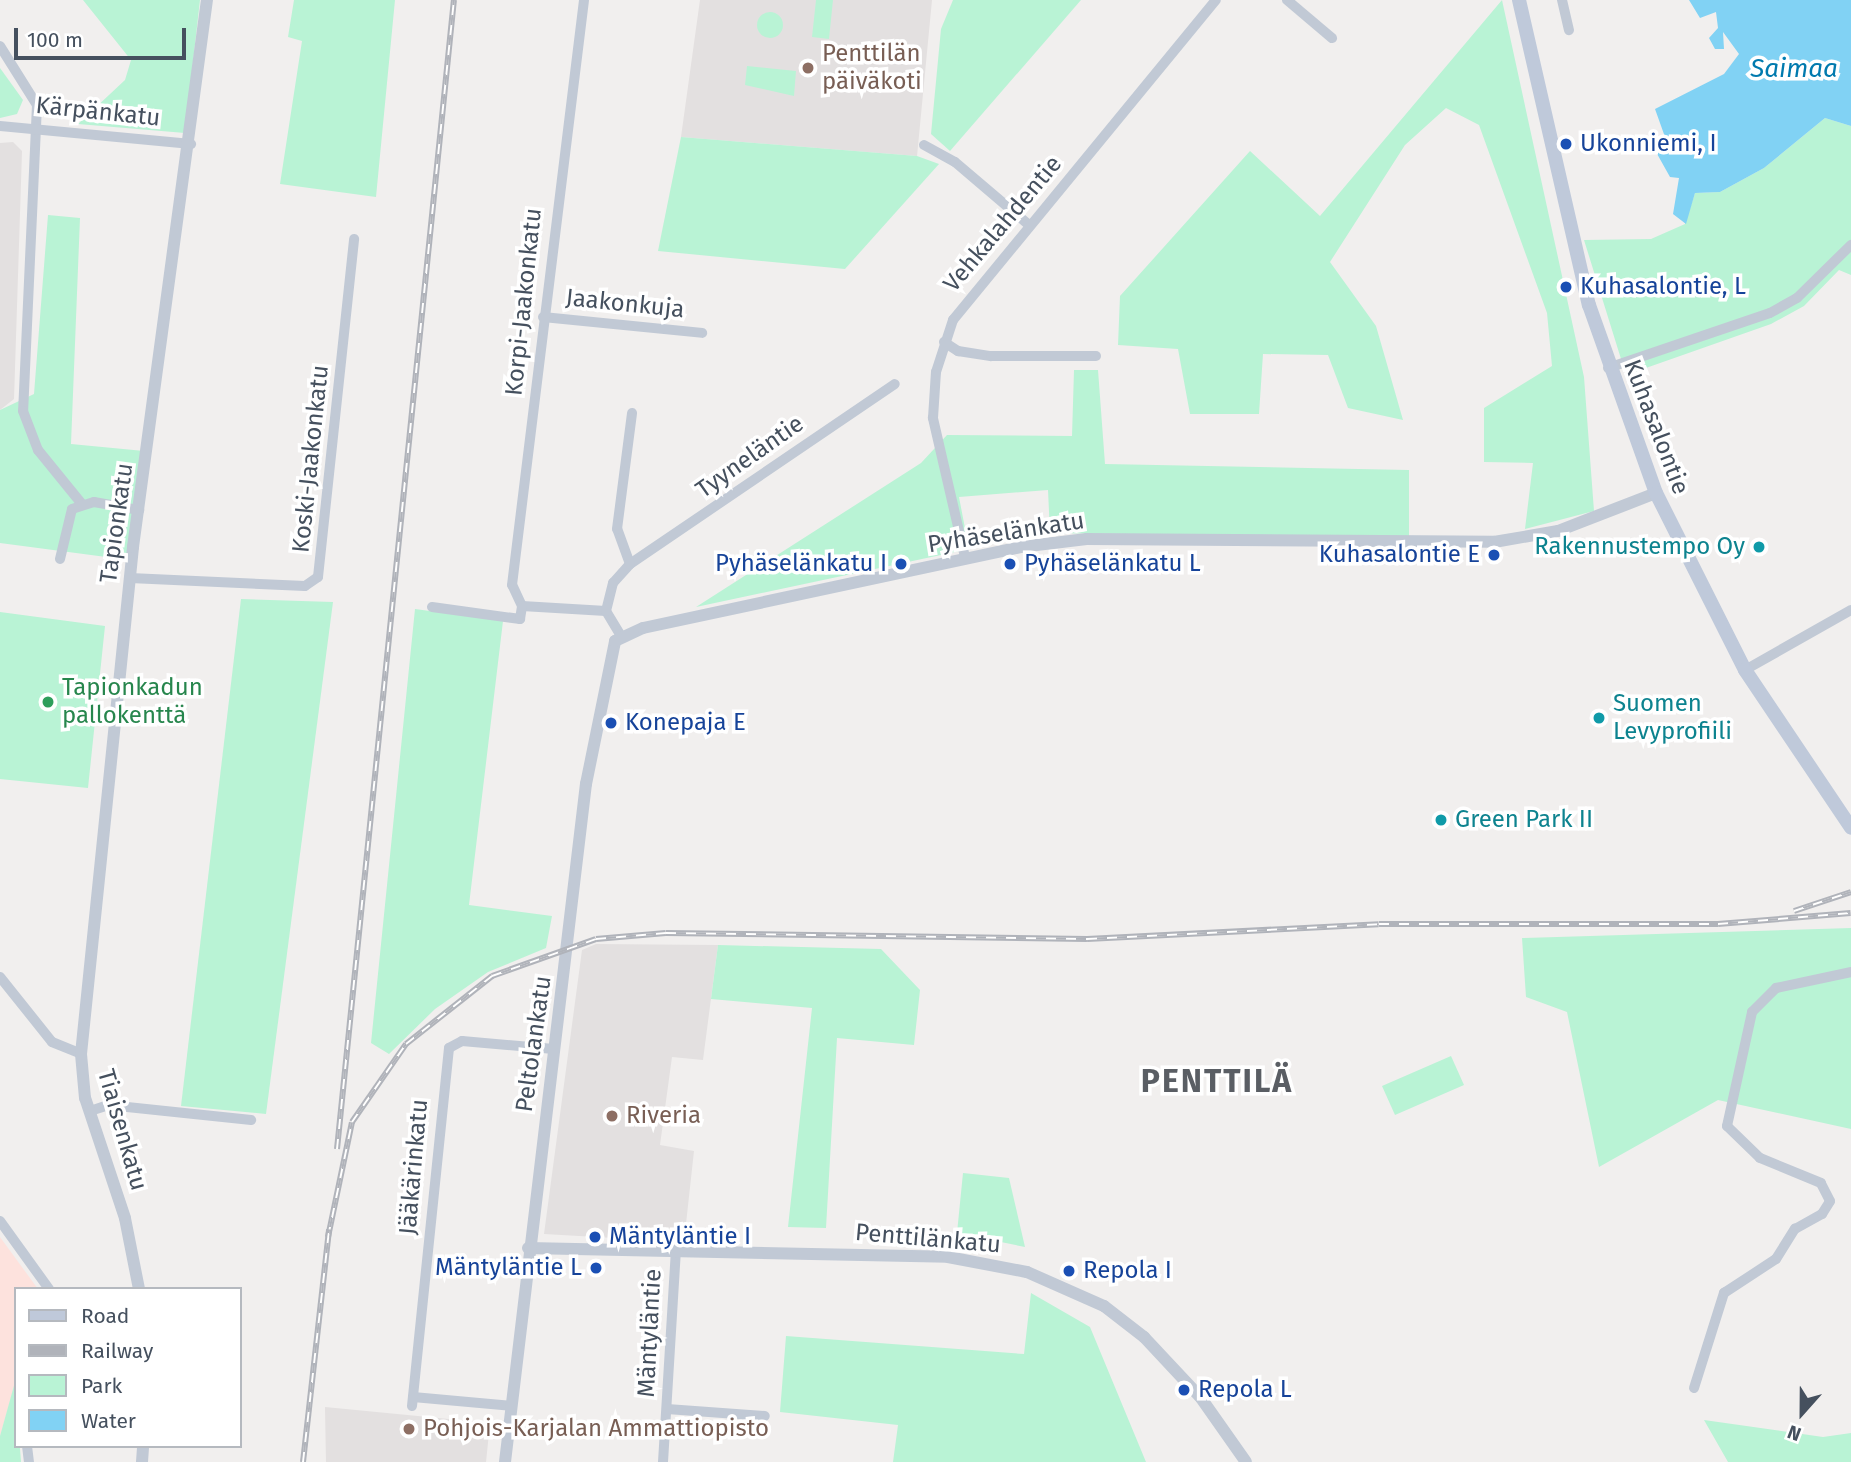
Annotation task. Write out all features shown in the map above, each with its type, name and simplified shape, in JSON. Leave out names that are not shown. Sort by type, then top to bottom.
[{"type":"main road","name":"Kuhasalontie","points":[[1519,0],[1608,368],[1656,493],[1745,670],[1851,828]]},
{"type":"street","name":"Tapionkatu","points":[[81,1054],[130,578],[191,144],[207,0]]},
{"type":"street","name":"Korpi-Jaakonkatu","points":[[522,606],[512,585],[584,0]]},
{"type":"street","name":"Vehkalahdentie","points":[[965,557],[933,418],[944,342],[959,309],[1216,0]]},
{"type":"street","points":[[1287,0],[1332,38]]},
{"type":"street","points":[[1562,0],[1569,30]]},
{"type":"street","points":[[0,46],[32,91],[36,125],[23,411],[41,457],[81,503],[139,510]]},
{"type":"street","name":"Kärpänkatu","points":[[0,126],[36,125],[191,144]]},
{"type":"street","points":[[924,145],[955,162],[1029,225]]},
{"type":"street","name":"Koski-Jaakonkatu","points":[[130,578],[305,586],[317,577],[354,239]]},
{"type":"street","points":[[1608,368],[1770,313],[1797,298],[1851,245]]},
{"type":"street","name":"Jaakonkuja","points":[[543,317],[702,333]]},
{"type":"street","points":[[944,342],[991,356],[1097,356]]},
{"type":"street","name":"Tyyneläntie","points":[[630,564],[895,384]]},
{"type":"street","points":[[621,636],[606,611],[613,583],[630,564],[617,530],[632,413]]},
{"type":"street","name":"Pyhäselänkatu","points":[[621,636],[965,557],[1087,539],[1494,542],[1558,531],[1656,493]]},
{"type":"street","points":[[60,559],[65,519],[81,503]]},
{"type":"street","points":[[432,607],[520,619],[522,606],[606,611]]},
{"type":"street","points":[[1745,670],[1851,610]]},
{"type":"street","name":"Peltolankatu","points":[[505,1462],[528,1248],[607,656],[621,636]]},
{"type":"street","points":[[1695,1388],[1724,1293],[1776,1259],[1795,1228],[1822,1214],[1830,1201],[1821,1183],[1760,1158],[1727,1126],[1752,1012],[1776,988],[1851,972]]},
{"type":"street","name":"Tiaisenkatu","points":[[0,976],[52,1042],[81,1054],[90,1111],[125,1218],[139,1287]]},
{"type":"street","name":"Jääkärinkatu","points":[[512,1406],[413,1401],[449,1048],[462,1041],[554,1049]]},
{"type":"street","points":[[90,1111],[108,1105],[251,1119]]},
{"type":"street","points":[[0,1221],[48,1287]]},
{"type":"street","name":"Penttilänkatu","points":[[528,1248],[676,1249],[948,1257],[1056,1282],[1144,1337],[1201,1398],[1246,1462]]},
{"type":"street","name":"Mäntyläntie","points":[[663,1462],[676,1249]]},
{"type":"street","points":[[667,1409],[765,1416]]},
{"type":"shaded area","name":"Penttilän päiväkoti","points":[[700,0],[932,0],[917,156],[681,137]]},
{"type":"shaded area","points":[[13,142],[22,151],[14,399],[0,410],[0,143]]},
{"type":"shaded area","name":"Riveria","points":[[596,944],[718,945],[703,1060],[672,1057],[660,1145],[694,1151],[684,1242],[544,1234],[582,950]]},
{"type":"shaded area","points":[[0,1237],[37,1287],[14,1287],[14,1388],[0,1436]]},
{"type":"shaded area","name":"Pohjois-Karjalan Ammattiopisto","points":[[325,1407],[490,1423],[486,1462],[326,1462]]},
{"type":"green space","points":[[83,0],[200,0],[185,133],[78,124],[125,80],[131,60]]},
{"type":"green space","points":[[294,0],[395,0],[376,197],[280,184],[302,41],[288,37]]},
{"type":"green space","points":[[816,0],[833,0],[829,39],[812,37]]},
{"type":"green space","points":[[953,0],[1081,0],[950,151],[931,134],[941,29]]},
{"type":"green space","points":[[1502,0],[1584,377],[1594,511],[1525,529],[1533,463],[1484,462],[1484,408],[1552,366],[1547,313],[1479,125],[1446,108],[1405,145],[1330,262],[1376,326],[1403,420],[1348,408],[1328,355],[1263,354],[1259,414],[1190,414],[1178,349],[1118,345],[1120,296],[1250,151],[1320,216]]},
{"type":"green space","points":[[770,12],[779,16],[783,25],[779,34],[770,38],[761,34],[757,25],[761,16]]},
{"type":"green space","points":[[747,66],[796,71],[794,96],[745,85]]},
{"type":"green space","points":[[0,68],[23,100],[17,114],[0,118]]},
{"type":"green space","points":[[1825,118],[1851,126],[1851,275],[1839,270],[1804,306],[1771,324],[1626,375],[1584,240],[1651,239],[1685,224],[1695,193],[1720,192],[1764,168]]},
{"type":"green space","points":[[681,137],[917,156],[939,164],[845,269],[658,251]]},
{"type":"green space","points":[[48,215],[80,218],[71,444],[144,451],[129,560],[0,543],[0,410],[34,394]]},
{"type":"green space","points":[[1074,370],[1098,370],[1105,464],[1409,470],[1409,538],[1050,533],[1048,490],[959,497],[969,549],[696,607],[921,463],[947,435],[1072,436]]},
{"type":"green space","points":[[241,599],[333,602],[266,1114],[181,1106]]},
{"type":"green space","points":[[415,609],[503,621],[469,905],[552,916],[546,948],[488,972],[435,1009],[389,1054],[371,1043]]},
{"type":"green space","name":"Tapionkadun pallokenttä","points":[[0,612],[105,626],[88,788],[0,779]]},
{"type":"green space","points":[[1851,928],[1851,1129],[1718,1100],[1599,1167],[1567,1012],[1526,997],[1522,938]]},
{"type":"green space","points":[[718,945],[881,949],[920,990],[914,1045],[837,1038],[826,1228],[788,1227],[812,1008],[711,999]]},
{"type":"green space","points":[[1451,1056],[1464,1085],[1395,1115],[1382,1086]]},
{"type":"green space","points":[[963,1173],[1009,1178],[1025,1247],[957,1233]]},
{"type":"green space","points":[[1031,1293],[1090,1327],[1146,1462],[893,1462],[898,1425],[780,1412],[786,1336],[1024,1354]]},
{"type":"green space","points":[[14,1386],[14,1448],[20,1448],[21,1462],[0,1462],[0,1436]]},
{"type":"green space","points":[[1704,1420],[1823,1437],[1851,1433],[1851,1462],[1728,1462]]},
{"type":"water","name":"Saimaa","points":[[1689,0],[1851,0],[1851,126],[1825,118],[1764,168],[1720,192],[1695,193],[1686,224],[1673,214],[1679,178],[1670,177],[1656,152],[1665,137],[1655,109],[1724,74],[1739,54],[1723,32],[1724,49],[1715,49],[1709,38],[1718,28],[1716,12],[1700,18]]},
{"type":"railway","points":[[337,1149],[454,0]]},
{"type":"railway","points":[[1794,911],[1851,892]]},
{"type":"railway","points":[[328,1237],[352,1122],[406,1044],[492,976],[596,939],[666,933],[1087,939],[1379,924],[1718,924],[1851,913]]},
{"type":"railway","points":[[303,1462],[329,1229]]},
{"type":"place","name":"Penttilän päiväkoti","points":[[808,68]]},
{"type":"place","name":"Ukonniemi, I","points":[[1566,144]]},
{"type":"place","name":"Kuhasalontie, L","points":[[1566,287]]},
{"type":"place","name":"Rakennustempo Oy","points":[[1759,547]]},
{"type":"place","name":"Kuhasalontie E","points":[[1494,555]]},
{"type":"place","name":"Pyhäselänkatu I","points":[[901,564]]},
{"type":"place","name":"Pyhäselänkatu L","points":[[1010,564]]},
{"type":"place","name":"Tapionkadun pallokenttä","points":[[48,702]]},
{"type":"place","name":"Suomen Levyprofiili","points":[[1599,718]]},
{"type":"place","name":"Konepaja E","points":[[611,723]]},
{"type":"place","name":"Green Park II","points":[[1441,820]]},
{"type":"place","name":"Riveria","points":[[612,1116]]},
{"type":"place","name":"Mäntyläntie I","points":[[595,1237]]},
{"type":"place","name":"Mäntyläntie L","points":[[596,1268]]},
{"type":"place","name":"Repola I","points":[[1069,1271]]},
{"type":"place","name":"Repola L","points":[[1184,1390]]},
{"type":"place","name":"Pohjois-Karjalan Ammattiopisto","points":[[409,1429]]},
{"type":"district","name":"PENTTILÄ","points":[[1217,1081]]}]
